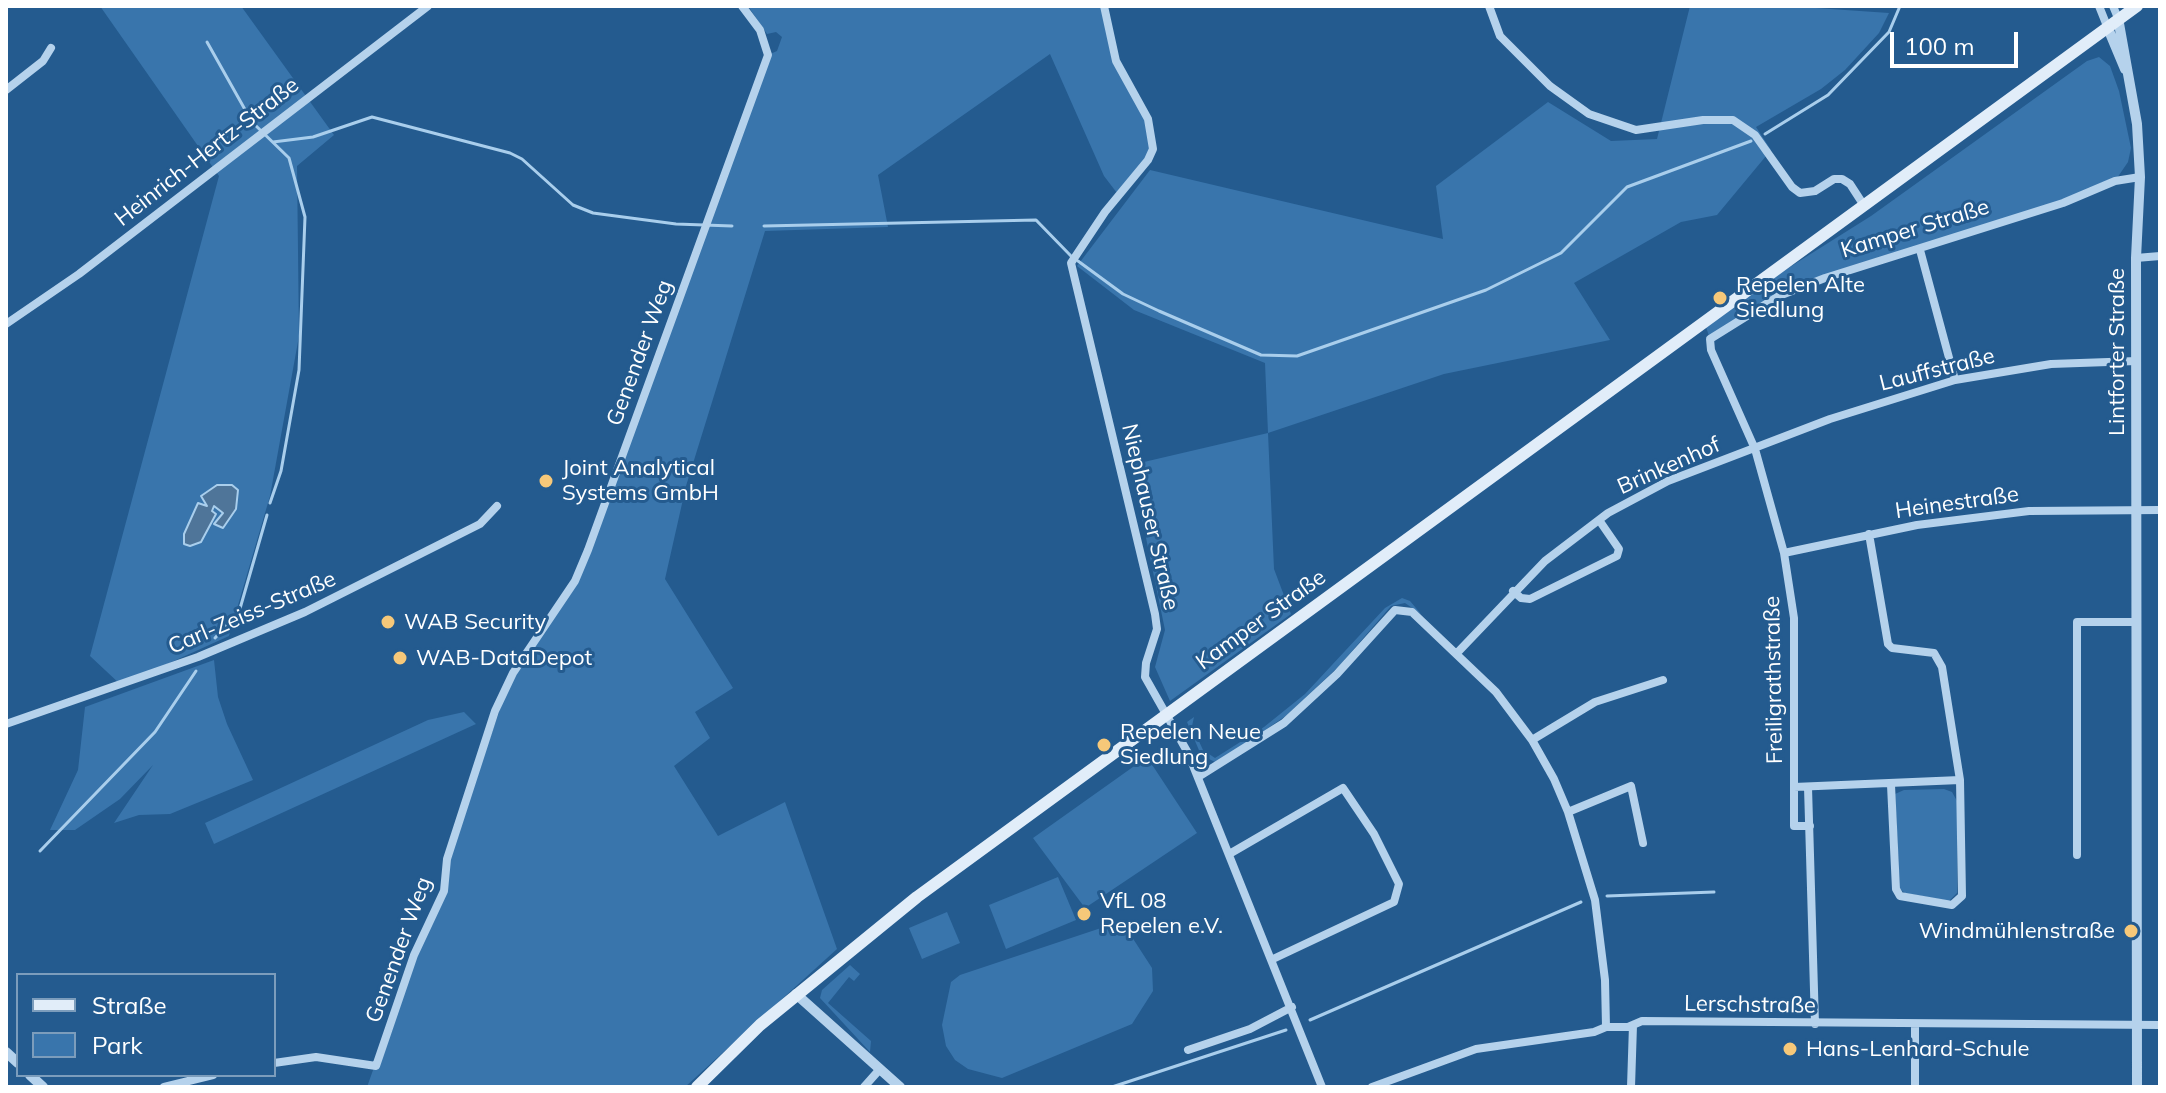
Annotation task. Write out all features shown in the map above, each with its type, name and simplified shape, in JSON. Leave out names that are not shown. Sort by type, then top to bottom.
[{"type":"main road","name":"Kamper Straße","points":[[697,1087],[796,994],[917,897],[1863,204],[2112,17],[2137,6]]},
{"type":"street","name":"Heinrich-Hertz-Straße","points":[[6,324],[79,274],[428,6]]},
{"type":"street","name":"Genender Weg","points":[[276,1063],[316,1057],[376,1066],[414,955],[444,891],[447,859],[495,711],[513,673],[575,581],[768,55],[760,30],[742,6]]},
{"type":"street","name":"Niephauser Straße","points":[[1104,6],[1116,61],[1148,119],[1153,149],[1071,263],[1155,614],[1157,629],[1146,663],[1145,677],[1198,777],[1231,853],[1322,1087]]},
{"type":"street","name":"Kamper Straße","points":[[1489,6],[1500,36],[1550,86],[1604,122],[1636,130],[1703,120],[1733,120],[1755,135],[1792,187],[1800,193],[1815,191],[1834,179],[1842,179],[1850,184],[1863,204]]},
{"type":"street","points":[[2099,6],[2112,17]]},
{"type":"street","name":"Lintforter Straße","points":[[2112,17],[2131,82],[2140,177],[2136,258],[2137,1087]]},
{"type":"street","points":[[6,90],[43,61],[51,48]]},
{"type":"street","name":"Kamper Straße","points":[[1710,339],[1779,296],[1825,278],[2063,203],[2115,181],[2140,177]]},
{"type":"street","points":[[1920,250],[1955,380]]},
{"type":"street","points":[[2136,258],[2160,256]]},
{"type":"street","name":"Freiligrathstraße","points":[[1710,339],[1711,350],[1755,449],[1784,553],[1794,618],[1794,826],[1810,826]]},
{"type":"street","name":"Lauffstraße","points":[[1755,449],[1830,419],[1955,380],[2051,364],[2137,361]]},
{"type":"street","name":"Brinkenhof","points":[[1458,652],[1513,591],[1599,520],[1668,481],[1755,449]]},
{"type":"street","name":"Carl-Zeiss-Straße","points":[[6,724],[198,657],[305,612],[480,524],[497,506]]},
{"type":"street","name":"Heinestraße","points":[[1784,553],[1869,534],[2029,511],[2160,510]]},
{"type":"street","name":"Brinkenhof","points":[[1513,591],[1521,598],[1530,599],[1617,556],[1619,549],[1599,520]]},
{"type":"street","points":[[1869,534],[1888,644],[1892,648],[1934,653],[1942,667],[1960,780],[1962,896],[1952,905],[1900,896],[1896,889],[1891,785]]},
{"type":"street","points":[[1198,777],[1284,723],[1337,674],[1387,616],[1395,610],[1404,609],[1458,652],[1496,692],[1532,740],[1568,812],[1589,876],[1600,924],[1606,1027]]},
{"type":"street","points":[[2077,855],[2077,622],[2137,622]]},
{"type":"street","points":[[1532,740],[1595,702],[1663,680]]},
{"type":"street","points":[[1794,787],[1960,780]]},
{"type":"street","points":[[1568,812],[1631,786],[1643,843]]},
{"type":"street","name":"Freiligrathstraße","points":[[1808,787],[1815,1024]]},
{"type":"street","points":[[1231,853],[1336,789],[1343,788],[1374,834],[1399,884],[1394,902],[1273,959]]},
{"type":"street","points":[[796,994],[900,1087]]},
{"type":"street","points":[[1188,1050],[1250,1029],[1292,1007]]},
{"type":"street","name":"Lerschstraße","points":[[1372,1087],[1476,1049],[1594,1032],[1642,1021],[2137,1026]]},
{"type":"street","points":[[1915,1024],[1915,1087]]},
{"type":"street","points":[[1631,1087],[1633,1025]]},
{"type":"street","points":[[2137,1026],[2160,1025]]},
{"type":"street","points":[[864,1087],[880,1069]]},
{"type":"street","points":[[164,1087],[205,1077]]},
{"type":"green space","points":[[100,6],[241,6],[334,135],[297,166],[299,336],[270,496],[229,636],[121,685],[90,656],[219,176]]},
{"type":"green space","points":[[748,6],[1102,6],[1116,67],[1147,120],[1152,137],[1147,160],[1117,193],[1104,176],[1050,54],[878,175],[888,227],[765,231],[686,486],[665,579],[733,688],[695,712],[710,738],[674,766],[718,836],[785,802],[837,949],[685,1087],[367,1087],[414,955],[444,891],[447,859],[513,673],[575,581],[768,55],[777,51],[782,37],[776,32],[767,34]]},
{"type":"green space","points":[[1690,6],[1787,6],[1889,13],[1879,33],[1845,70],[1821,89],[1756,127],[1771,150],[1717,215],[1681,222],[1574,283],[1610,340],[1444,374],[1268,433],[1265,363],[1134,310],[1077,266],[1150,170],[1443,239],[1436,186],[1548,102],[1611,141],[1657,139]]},
{"type":"green space","points":[[2099,57],[2110,66],[2119,91],[2131,148],[2128,162],[2115,181],[2063,203],[1779,296],[1710,339],[1704,321],[1871,216],[2087,61]]},
{"type":"green space","points":[[1268,433],[1274,569],[1291,614],[1170,701],[1155,667],[1165,630],[1131,465]]},
{"type":"green space","points":[[1402,598],[1410,601],[1421,614],[1405,603],[1391,606],[1339,666],[1287,715],[1217,763],[1201,755],[1187,722],[1194,717],[1192,726],[1203,750],[1215,758],[1264,727],[1305,694],[1385,608]]},
{"type":"green space","points":[[214,660],[218,697],[253,780],[170,814],[139,815],[114,823],[153,765],[120,799],[75,830],[50,830],[78,770],[85,707]]},
{"type":"green space","points":[[464,712],[476,724],[214,844],[205,823],[428,720]]},
{"type":"green space","points":[[1147,757],[1197,833],[1085,908],[1033,838]]},
{"type":"green space","points":[[1944,789],[1952,792],[1957,801],[1957,893],[1949,901],[1905,893],[1900,889],[1895,794],[1904,790]]},
{"type":"green space","points":[[1058,877],[1076,920],[1006,949],[989,905]]},
{"type":"green space","points":[[947,912],[960,943],[922,959],[909,928]]},
{"type":"green space","points":[[1113,924],[1130,934],[1152,968],[1153,991],[1132,1024],[1002,1078],[968,1069],[955,1060],[946,1046],[942,1025],[951,982],[960,975]]},
{"type":"green space","points":[[850,965],[860,974],[854,981],[849,977],[828,1003],[871,1041],[870,1052],[820,998],[822,990]]},
{"type":"shaded area","points":[[217,485],[232,485],[238,490],[236,509],[223,528],[214,524],[223,513],[214,506],[212,511],[216,514],[201,542],[190,546],[184,544],[184,534],[198,503],[207,506],[201,496]]},
{"type":"waterway","points":[[1765,134],[1828,95],[1889,32],[1900,6]]},
{"type":"waterway","points":[[207,42],[252,122],[289,158],[305,217],[299,370],[281,471],[270,503]]},
{"type":"waterway","points":[[273,142],[313,137],[372,117],[510,153],[522,159],[573,205],[593,213],[676,224],[732,226]]},
{"type":"waterway","points":[[1078,261],[1123,294],[1159,311],[1261,355],[1297,356],[1486,290],[1561,253],[1627,187],[1751,141]]},
{"type":"waterway","points":[[764,226],[1036,220],[1071,256]]},
{"type":"waterway","points":[[215,638],[239,612],[267,515]]},
{"type":"waterway","points":[[40,851],[155,732],[196,671]]},
{"type":"waterway","points":[[1607,896],[1714,892]]},
{"type":"waterway","points":[[1310,1020],[1581,902]]},
{"type":"waterway","points":[[1112,1087],[1286,1030]]},
{"type":"place","name":"Repelen Alte Siedlung","points":[[1720,298]]},
{"type":"place","name":"Joint Analytical Systems GmbH","points":[[546,481]]},
{"type":"place","name":"WAB Security","points":[[388,622]]},
{"type":"place","name":"WAB-DataDepot","points":[[400,658]]},
{"type":"place","name":"Repelen Neue Siedlung","points":[[1104,745]]},
{"type":"place","name":"VfL 08 Repelen e.V.","points":[[1084,914]]},
{"type":"place","name":"Windmühlenstraße","points":[[2131,931]]},
{"type":"place","name":"Hans-Lenhard-Schule","points":[[1790,1049]]}]
